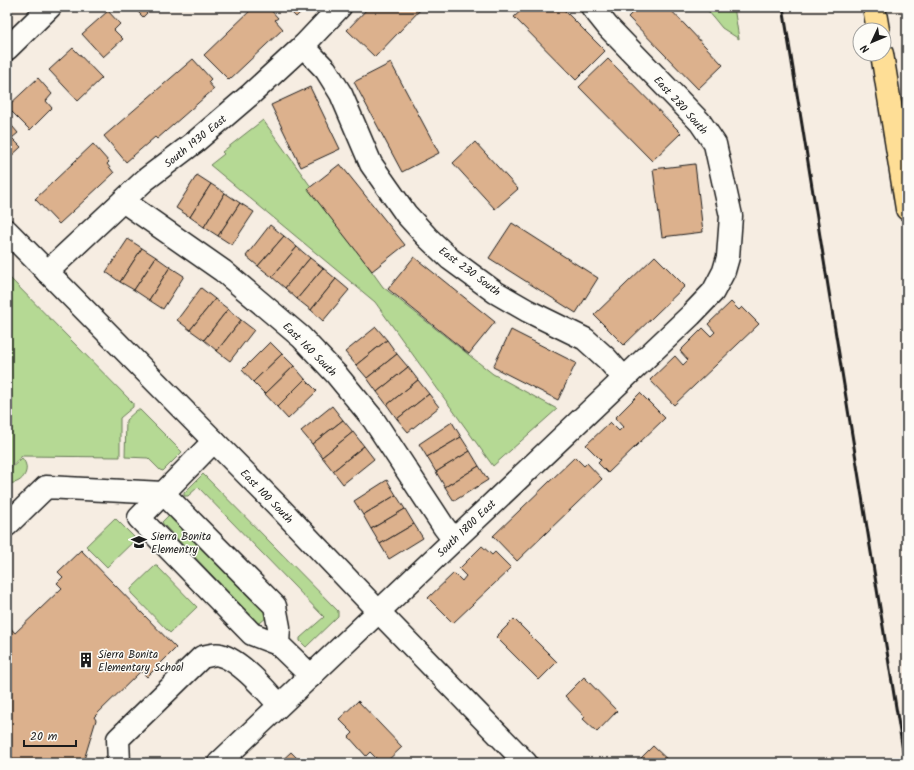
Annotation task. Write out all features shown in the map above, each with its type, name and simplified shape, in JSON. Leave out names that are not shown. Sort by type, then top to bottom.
[{"type":"highway","points":[[874,7],[877,22]]},
{"type":"highway","points":[[883,62],[907,209]]},
{"type":"street","points":[[9,44],[50,7]]},
{"type":"street","name":"South 1930 East","points":[[48,272],[144,180],[195,142],[252,94],[340,7]]},
{"type":"street","name":"East 280 South","points":[[592,7],[608,27],[700,122],[715,144],[731,216],[728,257],[724,271],[713,292]]},
{"type":"street","name":"East 230 South","points":[[302,46],[326,70],[341,94],[371,164],[406,214],[427,237],[450,259],[495,292],[528,311],[585,339],[607,359],[624,378]]},
{"type":"street","name":"East 160 South","points":[[123,201],[223,271],[301,337],[336,374],[373,419],[454,540]]},
{"type":"street","name":"East 100 South","points":[[7,231],[277,505],[526,763]]},
{"type":"street","name":"South 1800 East","points":[[219,763],[691,315],[713,292]]},
{"type":"street","points":[[214,441],[139,518],[252,634],[278,644],[311,676]]},
{"type":"street","points":[[7,525],[46,487],[163,493],[275,606],[279,627],[278,644]]},
{"type":"street","points":[[120,763],[118,739],[202,657],[219,654],[230,658],[260,685],[279,705]]},
{"type":"green space","points":[[705,7],[734,7],[739,39],[722,28]]},
{"type":"green space","points":[[263,120],[383,287],[493,374],[557,409],[493,466],[375,302],[210,165],[224,154],[222,152]]},
{"type":"green space","points":[[7,275],[133,403],[133,407],[120,418],[120,457],[22,456],[7,470]]},
{"type":"green space","points":[[137,410],[140,410],[182,452],[163,471],[160,470],[148,458],[125,457],[126,420]]},
{"type":"green space","points":[[22,458],[26,467],[24,476],[17,482],[7,483],[7,472]]},
{"type":"green space","points":[[203,474],[338,611],[338,616],[306,647],[300,641],[300,638],[324,617],[198,487],[188,496],[184,496],[184,493]]},
{"type":"green space","points":[[169,515],[268,614],[267,617],[258,623],[163,524],[162,522]]},
{"type":"green space","points":[[115,518],[136,539],[107,567],[86,546]]},
{"type":"green space","points":[[155,566],[157,566],[197,607],[170,633],[131,593],[131,589]]},
{"type":"building","points":[[133,7],[153,7],[143,17]]},
{"type":"building","points":[[254,7],[268,7],[278,18],[275,20],[283,29],[229,80],[204,55]]},
{"type":"building","points":[[286,7],[306,7],[296,17]]},
{"type":"building","points":[[369,7],[422,8],[375,57],[347,30]]},
{"type":"building","points":[[525,7],[561,7],[605,51],[576,80],[514,17]]},
{"type":"building","points":[[638,7],[668,7],[723,65],[698,89],[628,17]]},
{"type":"building","points":[[108,11],[120,24],[114,30],[123,39],[103,57],[82,34]]},
{"type":"building","points":[[73,48],[102,78],[78,101],[49,70]]},
{"type":"building","points":[[193,59],[211,79],[208,82],[214,89],[157,139],[155,137],[126,162],[104,136]]},
{"type":"building","points":[[608,59],[681,133],[652,161],[579,87]]},
{"type":"building","points":[[391,63],[439,153],[402,172],[354,82]]},
{"type":"building","points":[[38,78],[52,94],[46,101],[52,108],[30,130],[7,107]]},
{"type":"building","points":[[310,87],[340,149],[301,167],[271,105]]},
{"type":"building","points":[[7,120],[18,133],[12,138],[21,147],[7,160]]},
{"type":"building","points":[[475,142],[518,189],[495,209],[453,163]]},
{"type":"building","points":[[93,144],[109,162],[107,164],[114,173],[59,224],[35,199]]},
{"type":"building","points":[[340,164],[405,245],[372,271],[308,189]]},
{"type":"building","points":[[695,164],[703,232],[662,237],[653,169]]},
{"type":"building","points":[[197,175],[211,184],[190,217],[176,208]]},
{"type":"building","points":[[211,184],[225,193],[204,227],[190,217]]},
{"type":"building","points":[[225,193],[240,203],[218,236],[204,227]]},
{"type":"building","points":[[240,203],[254,212],[232,245],[218,236]]},
{"type":"building","points":[[512,223],[598,278],[576,313],[489,258]]},
{"type":"building","points":[[270,225],[284,236],[258,266],[246,256]]},
{"type":"building","points":[[284,236],[297,247],[272,277],[258,266]]},
{"type":"building","points":[[128,239],[142,248],[120,282],[106,272]]},
{"type":"building","points":[[297,247],[310,258],[285,288],[272,277]]},
{"type":"building","points":[[142,248],[156,257],[134,290],[120,282]]},
{"type":"building","points":[[655,256],[685,286],[624,345],[594,315]]},
{"type":"building","points":[[156,257],[170,267],[149,300],[134,290]]},
{"type":"building","points":[[414,257],[495,322],[469,354],[388,289]]},
{"type":"building","points":[[310,258],[323,268],[297,299],[285,288]]},
{"type":"building","points":[[170,267],[184,276],[163,309],[149,300]]},
{"type":"building","points":[[323,268],[336,279],[311,310],[297,299]]},
{"type":"building","points":[[336,279],[349,290],[323,321],[311,310]]},
{"type":"building","points":[[201,288],[215,299],[190,330],[177,320]]},
{"type":"building","points":[[215,299],[228,309],[204,340],[190,330]]},
{"type":"building","points":[[731,302],[739,310],[742,307],[759,324],[674,405],[650,380],[675,356],[683,365],[688,360],[680,351],[703,328],[711,336],[715,332],[708,324]]},
{"type":"building","points":[[228,309],[241,320],[217,351],[204,340]]},
{"type":"building","points":[[241,320],[254,330],[230,361],[217,351]]},
{"type":"building","points":[[376,327],[387,340],[356,365],[345,352]]},
{"type":"building","points":[[511,330],[576,363],[558,400],[493,367]]},
{"type":"building","points":[[387,340],[397,354],[367,378],[356,365]]},
{"type":"building","points":[[270,342],[282,354],[253,382],[242,370]]},
{"type":"building","points":[[282,354],[294,366],[265,394],[253,382]]},
{"type":"building","points":[[397,354],[408,367],[377,392],[367,378]]},
{"type":"building","points":[[294,366],[305,379],[277,407],[265,394]]},
{"type":"building","points":[[408,367],[418,380],[387,405],[377,392]]},
{"type":"building","points":[[305,379],[317,391],[288,419],[277,407]]},
{"type":"building","points":[[418,380],[429,394],[397,419],[387,405]]},
{"type":"building","points":[[640,393],[665,418],[608,473],[598,463],[601,460],[586,445],[610,422],[619,431],[623,427],[615,418]]},
{"type":"building","points":[[429,394],[439,407],[408,432],[397,419]]},
{"type":"building","points":[[332,406],[343,420],[312,444],[301,431]]},
{"type":"building","points":[[343,420],[353,432],[322,457],[312,444]]},
{"type":"building","points":[[452,422],[461,437],[427,457],[419,444]]},
{"type":"building","points":[[353,432],[364,446],[333,471],[322,457]]},
{"type":"building","points":[[461,437],[470,451],[436,472],[427,457]]},
{"type":"building","points":[[364,446],[374,459],[343,484],[333,471]]},
{"type":"building","points":[[470,451],[479,466],[445,487],[436,472]]},
{"type":"building","points":[[575,457],[584,466],[587,463],[602,479],[517,561],[493,536]]},
{"type":"building","points":[[479,466],[488,480],[454,501],[445,487]]},
{"type":"building","points":[[387,480],[396,495],[363,515],[354,501]]},
{"type":"building","points":[[396,495],[405,509],[371,529],[363,515]]},
{"type":"building","points":[[405,509],[414,524],[380,544],[371,529]]},
{"type":"building","points":[[414,524],[423,538],[389,559],[380,544]]},
{"type":"building","points":[[482,546],[492,555],[495,552],[511,568],[453,623],[428,598],[454,573],[462,581],[466,576],[459,569]]},
{"type":"building","name":"Sierra Bonita Elementary School","points":[[81,550],[176,648],[147,677],[141,671],[94,717],[96,720],[83,763],[71,761],[71,763],[7,763],[7,624],[15,633],[62,588],[57,583],[63,577],[58,572]]},
{"type":"building","points":[[514,619],[557,662],[539,680],[496,637]]},
{"type":"building","points":[[584,677],[617,711],[597,732],[583,719],[585,717],[565,696]]},
{"type":"building","points":[[358,701],[402,747],[385,763],[381,763],[370,752],[366,756],[349,737],[353,733],[339,719]]},
{"type":"building","points":[[653,746],[671,763],[636,763]]},
{"type":"building","points":[[291,752],[302,763],[279,763]]},
{"type":"railway","points":[[783,7],[905,763]]},
{"type":"place","name":"Sierra Bonita Elementry","points":[[139,542]]},
{"type":"place","name":"Sierra Bonita Elementary School","points":[[86,660]]}]
